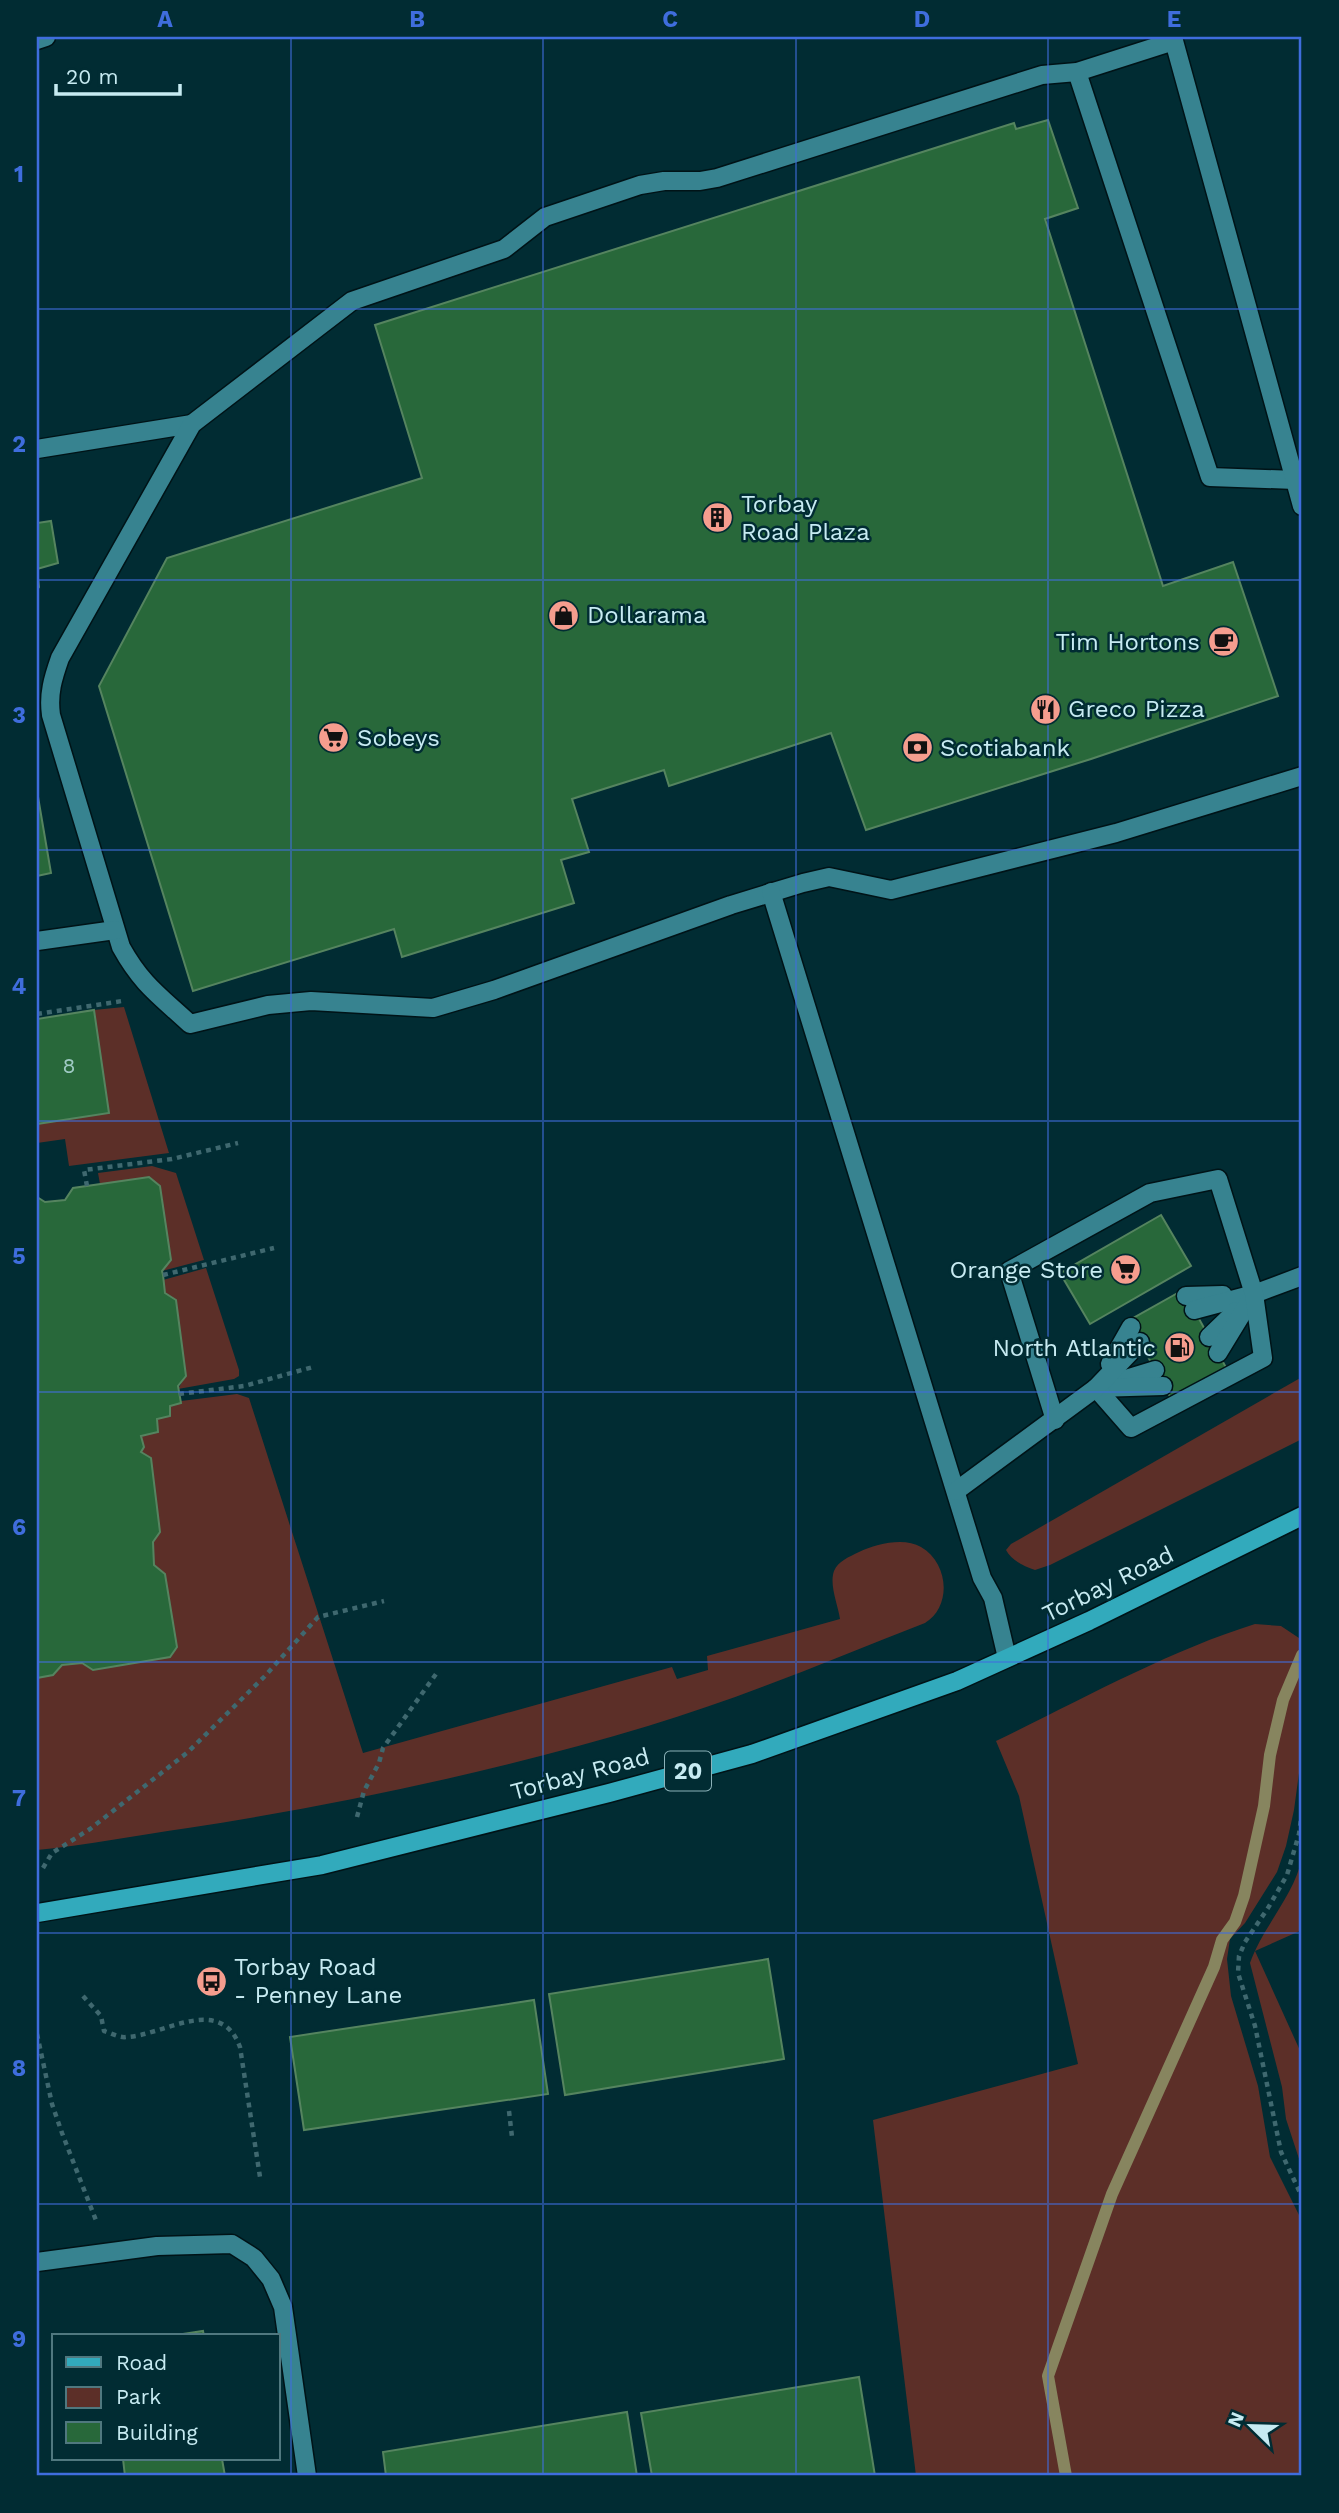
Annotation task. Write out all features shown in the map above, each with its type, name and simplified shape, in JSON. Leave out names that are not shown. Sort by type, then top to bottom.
[{"type":"main road","name":"Torbay Road","points":[[37,1913],[322,1865],[752,1754],[944,1685],[1007,1658],[1089,1621],[1302,1516]]},
{"type":"street","points":[[37,40],[46,37]]},
{"type":"street","points":[[1302,506],[1299,479],[1174,41],[1077,72],[1042,75],[717,178],[640,185],[545,217],[504,249],[352,301],[192,424],[75,630],[52,680],[49,699],[51,715],[115,930],[134,972],[155,995],[190,1024],[268,1005],[311,1001],[433,1008],[507,985],[771,892],[829,877],[891,890],[1116,833],[1302,776]]},
{"type":"street","points":[[1077,72],[1210,477],[1299,479]]},
{"type":"street","points":[[37,449],[192,424]]},
{"type":"street","points":[[771,892],[982,1578],[993,1598],[1007,1658]]},
{"type":"street","points":[[37,941],[115,930]]},
{"type":"street","points":[[1055,1420],[1009,1271],[1150,1193],[1218,1180],[1254,1294],[1262,1357],[1131,1428],[1096,1388]]},
{"type":"street","points":[[1190,1303],[1254,1294],[1302,1276]]},
{"type":"street","points":[[1209,1337],[1254,1294]]},
{"type":"street","points":[[1218,1353],[1254,1294]]},
{"type":"street","points":[[956,1491],[1096,1388],[1135,1335]]},
{"type":"street","points":[[1096,1388],[1159,1378]]},
{"type":"street","points":[[37,2262],[157,2246],[232,2244],[254,2258],[271,2279],[283,2307],[307,2476]]},
{"type":"path","points":[[37,1014],[155,995]]},
{"type":"path","points":[[87,1186],[84,1170],[172,1159],[238,1143]]},
{"type":"path","points":[[163,1275],[274,1248]]},
{"type":"path","points":[[179,1394],[244,1386],[313,1367]]},
{"type":"path","points":[[43,1868],[52,1853],[90,1829],[188,1752],[264,1677],[318,1617],[384,1601]]},
{"type":"path","points":[[357,1817],[364,1791],[379,1763],[383,1748],[436,1674]]},
{"type":"path","points":[[1302,1811],[1299,1834],[1287,1875],[1245,1942],[1239,1956],[1238,1973],[1255,2026],[1281,2152],[1302,2197]]},
{"type":"path","points":[[83,1996],[101,2016],[104,2031],[124,2038],[194,2020],[209,2020],[225,2026],[235,2034],[240,2047],[260,2177]]},
{"type":"path","points":[[37,2034],[52,2104],[99,2227]]},
{"type":"path","points":[[509,2111],[512,2137]]},
{"type":"green space","points":[[124,1007],[169,1153],[69,1166],[65,1139],[37,1143],[37,1124],[109,1112],[94,1010]]},
{"type":"green space","points":[[152,1166],[176,1173],[204,1260],[162,1271],[171,1259],[160,1186],[149,1177],[100,1184],[98,1173]]},
{"type":"green space","points":[[206,1268],[239,1376],[178,1389],[186,1375],[176,1300],[165,1293],[163,1280]]},
{"type":"green space","points":[[1302,1377],[1302,1439],[1050,1565],[1035,1570],[1015,1560],[1006,1550],[1011,1544]]},
{"type":"green space","points":[[237,1394],[249,1398],[363,1753],[672,1667],[677,1679],[708,1670],[707,1656],[840,1619],[833,1589],[834,1571],[844,1560],[873,1546],[907,1542],[930,1554],[942,1574],[944,1585],[940,1607],[925,1623],[787,1678],[648,1726],[535,1758],[362,1797],[246,1819],[37,1850],[37,1678],[53,1675],[62,1665],[82,1663],[93,1670],[170,1657],[177,1647],[165,1574],[154,1565],[153,1542],[160,1532],[151,1458],[141,1452],[144,1447],[141,1436],[158,1432],[157,1419],[170,1416],[170,1406],[181,1401]]},
{"type":"green space","points":[[1255,1624],[1281,1626],[1302,1640],[1302,1751],[1294,1810],[1277,1872],[1245,1923],[1230,1939],[1227,1959],[1231,1996],[1258,2086],[1270,2157],[1302,2221],[1302,2476],[916,2476],[873,2120],[1078,2064],[1019,1796],[996,1741],[1157,1662]]},
{"type":"green space","points":[[1302,1858],[1302,1930],[1255,1951],[1262,1936],[1292,1885]]},
{"type":"green space","points":[[1255,1951],[1302,2055],[1302,2168],[1286,2119],[1282,2087],[1250,1963]]},
{"type":"building","name":"Torbay Road Plaza","points":[[1048,120],[1078,208],[1045,219],[1163,586],[1233,562],[1278,696],[866,830],[831,733],[669,786],[664,770],[572,799],[589,852],[561,860],[574,903],[402,957],[394,929],[193,991],[99,686],[167,558],[422,478],[375,325],[1014,123],[1016,129]]},
{"type":"building","points":[[51,521],[58,563],[37,569],[37,523]]},
{"type":"building","points":[[37,791],[51,873],[37,876]]},
{"type":"building","points":[[94,1010],[109,1113],[37,1124],[37,1019]]},
{"type":"building","points":[[149,1177],[160,1186],[171,1260],[162,1271],[165,1293],[176,1300],[186,1376],[178,1386],[181,1403],[170,1406],[170,1416],[157,1419],[158,1432],[141,1436],[144,1447],[141,1452],[151,1458],[160,1532],[153,1542],[154,1565],[165,1574],[177,1647],[170,1657],[93,1670],[82,1663],[62,1665],[53,1675],[37,1678],[37,1197],[45,1202],[65,1200],[73,1188]]},
{"type":"building","name":"Orange Store","points":[[1161,1215],[1191,1266],[1090,1324],[1060,1273]]},
{"type":"building","name":"North Atlantic","points":[[1183,1290],[1228,1371],[1173,1402],[1128,1321]]},
{"type":"building","points":[[768,1959],[784,2059],[565,2095],[549,1994]]},
{"type":"building","points":[[534,2000],[548,2094],[304,2130],[290,2037]]},
{"type":"building","points":[[859,2377],[875,2476],[652,2476],[641,2413]]},
{"type":"building","points":[[627,2412],[637,2476],[386,2476],[383,2452]]},
{"type":"building","points":[[123,2460],[222,2460],[225,2476],[125,2476]]},
{"type":"waterway","points":[[1066,2476],[1048,2376],[1112,2194],[1214,1967],[1222,1940],[1235,1922],[1244,1896],[1264,1806],[1270,1755],[1283,1700],[1302,1655]]},
{"type":"place","name":"Torbay Road Plaza","points":[[718,518]]},
{"type":"place","name":"Dollarama","points":[[564,615]]},
{"type":"place","name":"Tim Hortons","points":[[1223,642]]},
{"type":"place","name":"Greco Pizza","points":[[1045,709]]},
{"type":"place","name":"Sobeys","points":[[334,738]]},
{"type":"place","name":"Scotiabank","points":[[917,748]]},
{"type":"place","name":"Orange Store","points":[[1126,1270]]},
{"type":"place","name":"North Atlantic","points":[[1179,1348]]},
{"type":"place","name":"Torbay Road - Penney Lane","points":[[211,1981]]}]
